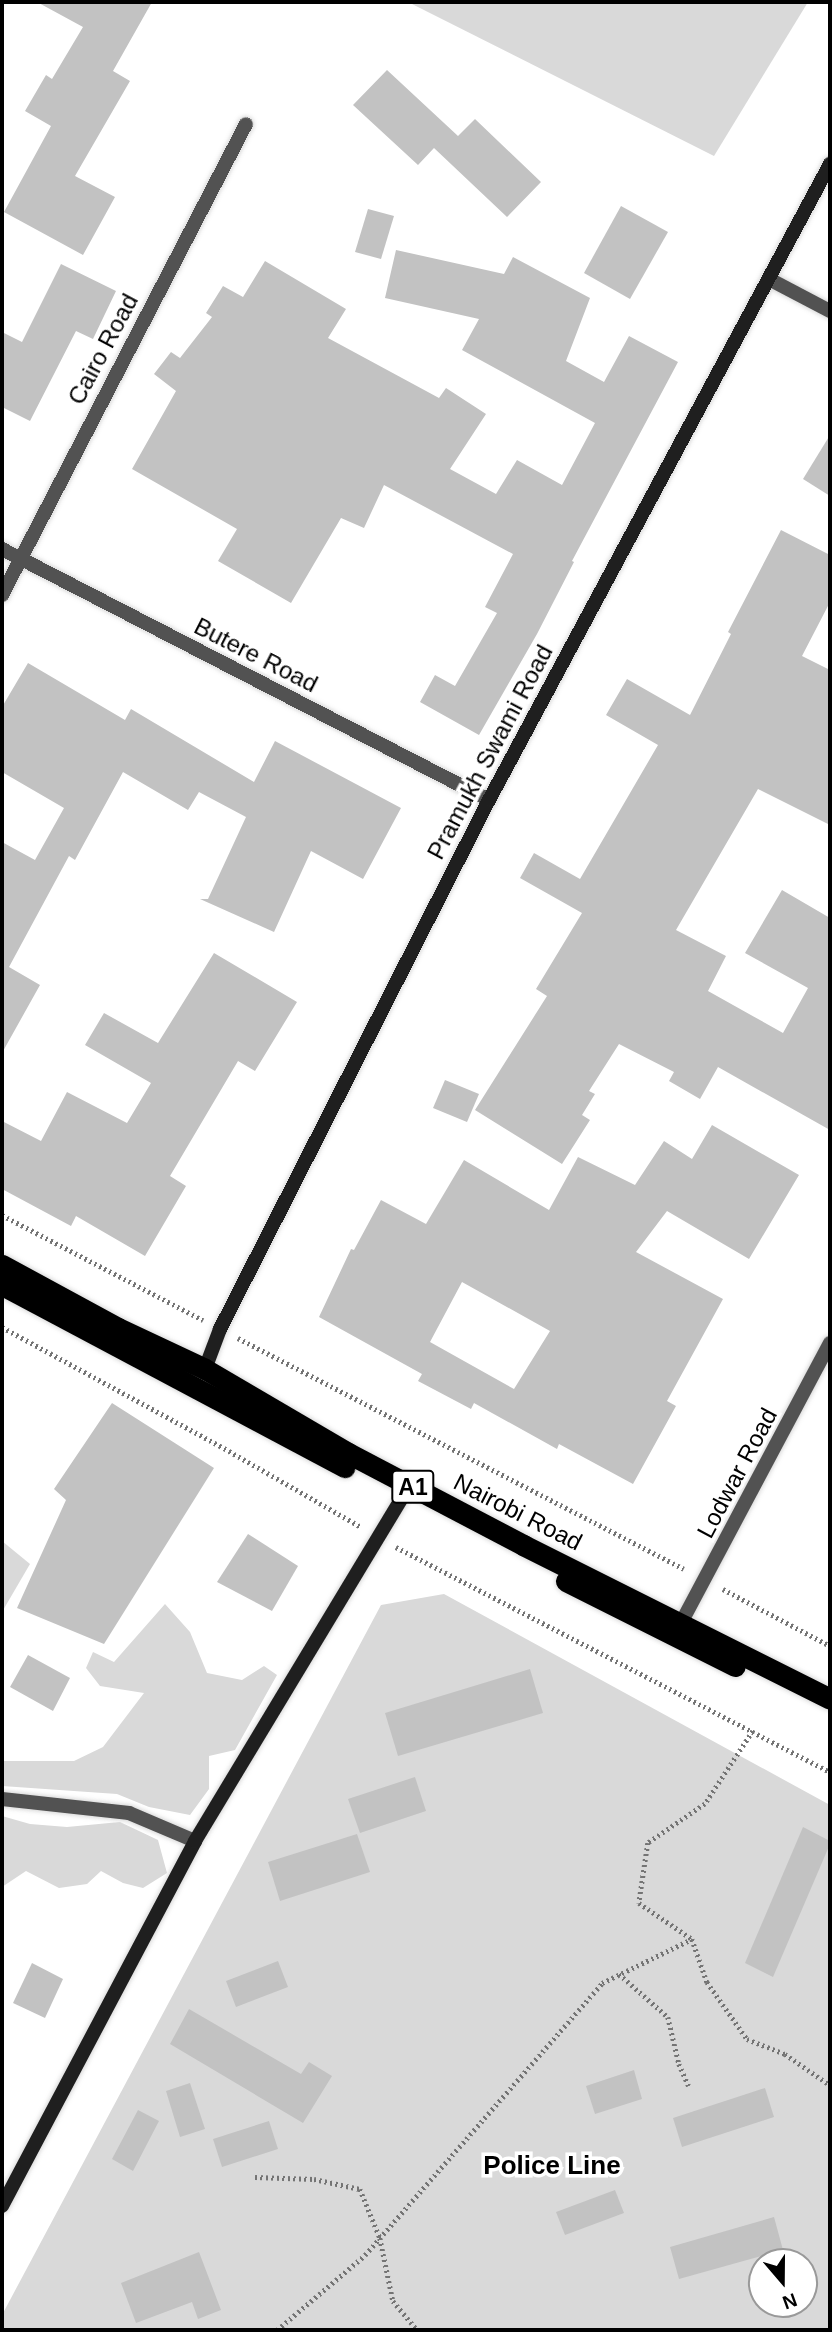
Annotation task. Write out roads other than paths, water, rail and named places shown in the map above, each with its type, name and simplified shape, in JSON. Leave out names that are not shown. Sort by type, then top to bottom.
[{"type":"highway","name":"Nairobi Road","points":[[2,1265],[118,1328],[205,1369],[348,1453],[523,1545],[830,1699]]},
{"type":"highway","name":"Nairobi Road","points":[[2,1285],[402,1498],[830,1714]]},
{"type":"main road","name":"Pramukh Swami Road","points":[[205,1369],[220,1329],[489,800],[830,164]]},
{"type":"main road","points":[[2,2206],[195,1841],[402,1498]]},
{"type":"street","name":"Cairo Road","points":[[2,595],[246,124]]},
{"type":"street","points":[[769,279],[830,311]]},
{"type":"street","name":"Butere Road","points":[[2,549],[489,800]]},
{"type":"street","name":"Lodwar Road","points":[[681,1623],[830,1343]]},
{"type":"street","points":[[2,1800],[129,1813],[195,1841]]},
{"type":"district","name":"Police Line","points":[[552,2166]]}]
